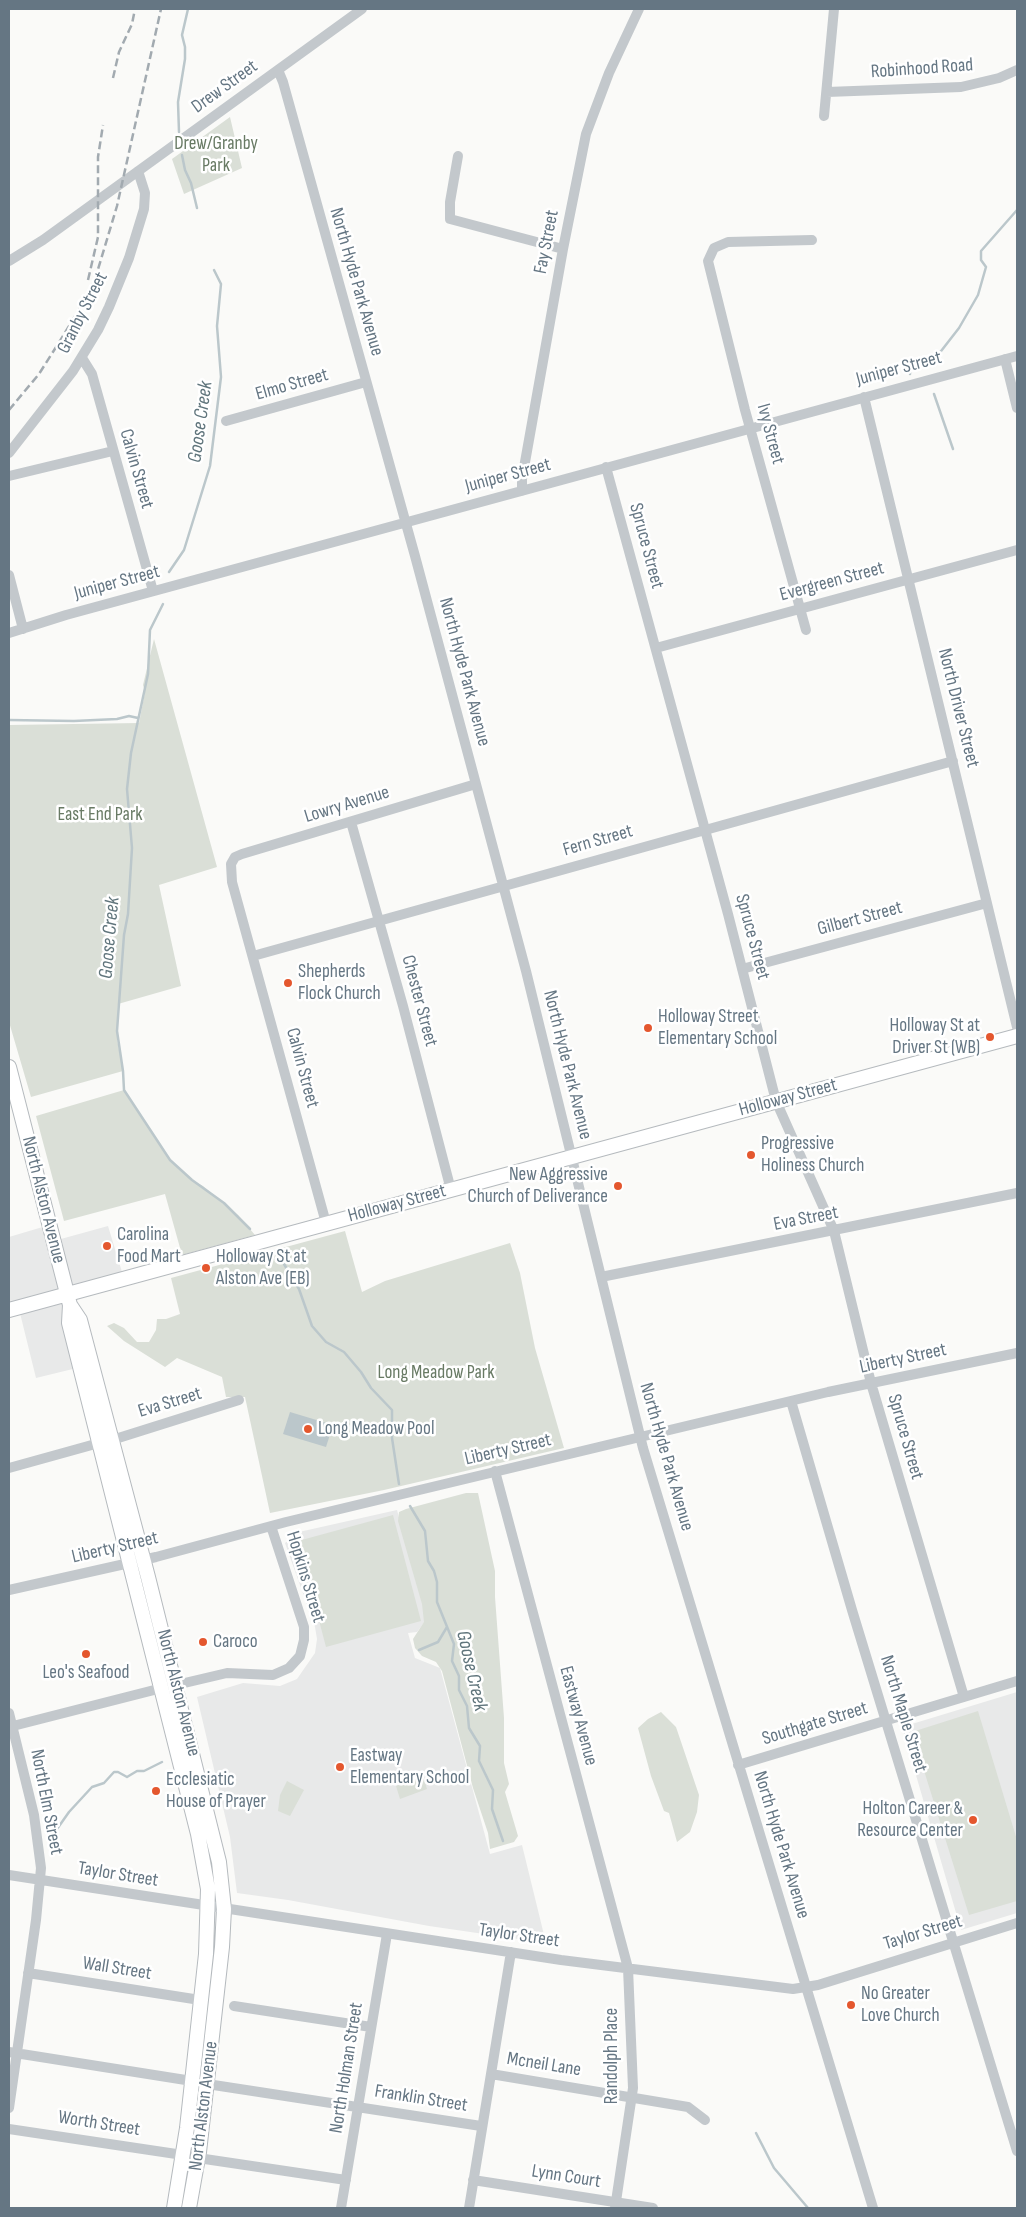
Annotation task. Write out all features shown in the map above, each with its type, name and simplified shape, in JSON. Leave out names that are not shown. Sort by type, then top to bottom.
[{"type":"main road","name":"Holloway Street","points":[[9,1310],[69,1299],[326,1223],[1017,1036]]},
{"type":"main road","name":"North Alston Avenue","points":[[9,1067],[14,1112],[69,1299],[80,1320],[130,1563],[203,1858],[208,1907],[206,1954],[183,2155],[174,2208]]},
{"type":"main road","name":"North Alston Avenue","points":[[106,1441],[144,1560],[215,1839],[222,1878],[224,1909],[221,1958],[198,2158],[189,2208]]},
{"type":"street","name":"Drew Street","points":[[9,261],[43,240],[362,9]]},
{"type":"street","name":"Fay Street","points":[[522,491],[522,479],[563,249],[586,134],[609,73],[639,9]]},
{"type":"street","points":[[824,116],[834,9]]},
{"type":"street","name":"North Hyde Park Avenue","points":[[278,70],[283,82],[406,522],[476,784],[640,1437],[873,2208]]},
{"type":"street","name":"Robinhood Road","points":[[827,92],[961,87],[999,78],[1017,70]]},
{"type":"street","points":[[458,156],[450,202],[450,219],[563,249]]},
{"type":"street","name":"Granby Street","points":[[9,453],[82,358],[115,294],[142,219],[146,202],[142,180],[138,171]]},
{"type":"street","name":"Ivy Street","points":[[806,630],[750,428],[709,269],[710,254],[714,248],[728,242],[812,240]]},
{"type":"street","name":"Juniper Street","points":[[9,633],[152,591],[1017,356]]},
{"type":"street","name":"Calvin Street","points":[[82,358],[92,374],[152,591]]},
{"type":"street","points":[[1005,359],[1017,408]]},
{"type":"street","name":"Elmo Street","points":[[226,421],[366,382]]},
{"type":"street","name":"North Driver Street","points":[[864,397],[1017,1027]]},
{"type":"street","points":[[9,476],[113,451]]},
{"type":"street","name":"Spruce Street","points":[[606,467],[705,829],[776,1101],[834,1231],[871,1383],[964,1697]]},
{"type":"street","name":"Evergreen Street","points":[[656,648],[1017,550]]},
{"type":"street","points":[[9,575],[23,629]]},
{"type":"street","name":"Fern Street","points":[[253,956],[705,829],[953,762]]},
{"type":"street","name":"Lowry Avenue","points":[[231,864],[236,857],[242,854],[476,784]]},
{"type":"street","name":"Chester Street","points":[[351,822],[451,1190]]},
{"type":"street","name":"Calvin Street","points":[[231,864],[232,882],[326,1223]]},
{"type":"street","name":"Gilbert Street","points":[[742,969],[987,903]]},
{"type":"street","name":"Eva Street","points":[[601,1277],[1017,1193]]},
{"type":"street","name":"Liberty Street","points":[[9,1590],[144,1560],[271,1526],[791,1401],[1017,1353]]},
{"type":"street","name":"Eva Street","points":[[9,1468],[106,1441],[239,1400]]},
{"type":"street","name":"North Maple Street","points":[[791,1401],[1017,2151]]},
{"type":"street","name":"Eastway Avenue","points":[[495,1471],[628,1968]]},
{"type":"street","name":"Hopkins Street","points":[[176,1684],[227,1673],[274,1675],[289,1668],[300,1656],[303,1648],[304,1627],[271,1526]]},
{"type":"street","name":"Southgate Street","points":[[738,1765],[1017,1681]]},
{"type":"street","points":[[10,1726],[162,1688]]},
{"type":"street","name":"North Elm Street","points":[[9,1712],[10,1726],[35,1821],[40,1855],[40,1880],[28,1973],[13,2052],[9,2108]]},
{"type":"street","name":"Taylor Street","points":[[9,1875],[387,1934],[793,1990],[806,1988],[1017,1923]]},
{"type":"street","name":"North Holman Street","points":[[341,2208],[387,1934]]},
{"type":"street","points":[[469,2208],[511,1952]]},
{"type":"street","name":"Randolph Place","points":[[615,2206],[632,2098],[628,1968]]},
{"type":"street","name":"Wall Street","points":[[28,1973],[200,2000]]},
{"type":"street","points":[[234,2006],[371,2027]]},
{"type":"street","points":[[13,2052],[192,2081]]},
{"type":"street","name":"Mcneil Lane","points":[[492,2074],[688,2107],[705,2120]]},
{"type":"street","name":"Franklin Street","points":[[207,2084],[481,2126]]},
{"type":"street","name":"Worth Street","points":[[9,2129],[183,2155]]},
{"type":"street","points":[[198,2158],[346,2180]]},
{"type":"street","name":"Lynn Court","points":[[473,2180],[615,2206],[653,2208]]},
{"type":"shaded area","points":[[46,1226],[50,1242],[108,1226],[122,1272],[60,1290],[81,1367],[36,1378],[17,1301],[9,1302],[9,1237]]},
{"type":"shaded area","name":"Long Meadow Pool","points":[[290,1412],[333,1425],[326,1447],[283,1434]]},
{"type":"shaded area","name":"Eastway Elementary School","points":[[397,1510],[427,1619],[417,1632],[408,1633],[415,1658],[440,1668],[490,1854],[522,1845],[546,1943],[429,1926],[288,1900],[237,1893],[230,1837],[197,1697],[243,1683],[280,1686],[297,1679],[315,1653],[317,1639],[315,1627],[285,1543],[299,1532]]},
{"type":"shaded area","name":"Holton Career & Resource Center","points":[[1017,1692],[1017,1913],[961,1930],[902,1727]]},
{"type":"green space","name":"Drew/Granby Park","points":[[230,117],[242,168],[184,194],[172,159]]},
{"type":"green space","name":"East End Park","points":[[154,639],[217,867],[159,885],[181,986],[118,1004],[117,1039],[123,1071],[31,1097],[9,1022],[9,725],[139,723],[145,692],[143,685]]},
{"type":"green space","points":[[124,1090],[170,1160],[192,1180],[203,1186],[238,1215],[255,1235],[182,1255],[165,1194],[64,1221],[36,1116]]},
{"type":"green space","name":"Long Meadow Park","points":[[345,1231],[362,1292],[385,1281],[510,1243],[520,1273],[535,1348],[564,1448],[384,1490],[270,1513],[245,1397],[226,1397],[222,1377],[177,1358],[165,1367],[124,1341],[107,1326],[114,1323],[124,1328],[137,1342],[149,1342],[156,1330],[157,1319],[166,1319],[180,1314],[171,1278]]},
{"type":"green space","points":[[466,1493],[478,1493],[495,1571],[495,1597],[504,1718],[504,1763],[509,1784],[505,1792],[518,1836],[514,1842],[490,1849],[488,1833],[473,1788],[442,1671],[436,1662],[422,1656],[415,1648],[413,1639],[424,1622],[422,1604],[398,1521],[399,1512],[406,1509]]},
{"type":"green space","points":[[393,1515],[421,1621],[326,1647],[298,1541]]},
{"type":"green space","name":"Holton Career & Resource Center","points":[[978,1711],[1017,1840],[1017,1901],[969,1915],[912,1732]]},
{"type":"green space","points":[[661,1712],[676,1727],[699,1795],[697,1812],[690,1832],[677,1842],[669,1813],[664,1811],[651,1776],[638,1728],[648,1719]]},
{"type":"green space","points":[[423,1776],[427,1789],[400,1799],[396,1786]]},
{"type":"green space","points":[[287,1781],[304,1790],[290,1816],[278,1811],[280,1795]]},
{"type":"waterway","name":"Goose Creek","points":[[179,132],[178,102],[185,59],[182,35],[188,9]]},
{"type":"waterway","name":"Goose Creek","points":[[182,155],[197,208]]},
{"type":"waterway","points":[[910,374],[910,370],[922,360],[938,355],[959,328],[978,295],[986,267],[981,260],[981,251],[1017,210]]},
{"type":"waterway","name":"Goose Creek","points":[[169,572],[184,550],[210,466],[221,377],[217,326],[221,284],[214,270]]},
{"type":"waterway","points":[[934,394],[953,449]]},
{"type":"waterway","name":"Goose Creek","points":[[163,604],[150,630],[148,674],[131,753],[127,789],[132,848],[117,1031],[124,1090],[170,1160],[192,1180],[224,1203],[250,1229]]},
{"type":"waterway","points":[[9,720],[74,721],[117,719],[129,716],[138,718]]},
{"type":"waterway","name":"Goose Creek","points":[[278,1254],[299,1289],[312,1326],[326,1342],[344,1352],[361,1372],[371,1388],[392,1410],[392,1438],[399,1484]]},
{"type":"waterway","name":"Goose Creek","points":[[410,1506],[425,1531],[428,1561],[434,1571],[437,1582],[437,1602],[454,1644],[452,1661],[459,1676],[459,1690],[467,1706],[469,1728],[480,1746],[479,1761],[493,1790],[492,1809],[503,1841]]},
{"type":"waterway","points":[[419,1650],[438,1642],[447,1627]]},
{"type":"waterway","points":[[50,1839],[69,1812],[92,1787],[104,1783],[114,1772],[127,1777],[137,1771],[144,1771],[162,1762]]},
{"type":"waterway","name":"Goose Creek","points":[[756,2133],[774,2168],[808,2208]]},
{"type":"railway","points":[[113,78],[119,52],[132,24],[135,9]]},
{"type":"railway","points":[[9,410],[39,374],[83,303],[96,276],[117,206],[161,9]]},
{"type":"railway","points":[[88,280],[98,237],[98,157],[103,125]]},
{"type":"place","name":"Shepherds Flock Church","points":[[288,983]]},
{"type":"place","name":"Holloway Street Elementary School","points":[[648,1028]]},
{"type":"place","name":"Holloway St at Driver St (WB)","points":[[990,1037]]},
{"type":"place","name":"Progressive Holiness Church","points":[[751,1155]]},
{"type":"place","name":"New Aggressive Church of Deliverance","points":[[618,1186]]},
{"type":"place","name":"Carolina Food Mart","points":[[107,1246]]},
{"type":"place","name":"Holloway St at Alston Ave (EB)","points":[[206,1268]]},
{"type":"place","name":"Long Meadow Pool","points":[[308,1429]]},
{"type":"place","name":"Caroco","points":[[203,1642]]},
{"type":"place","name":"Leo's Seafood","points":[[86,1654]]},
{"type":"place","name":"Eastway Elementary School","points":[[340,1767]]},
{"type":"place","name":"Ecclesiatic House of Prayer","points":[[156,1791]]},
{"type":"place","name":"Holton Career & Resource Center","points":[[973,1820]]},
{"type":"place","name":"No Greater Love Church","points":[[851,2005]]}]
